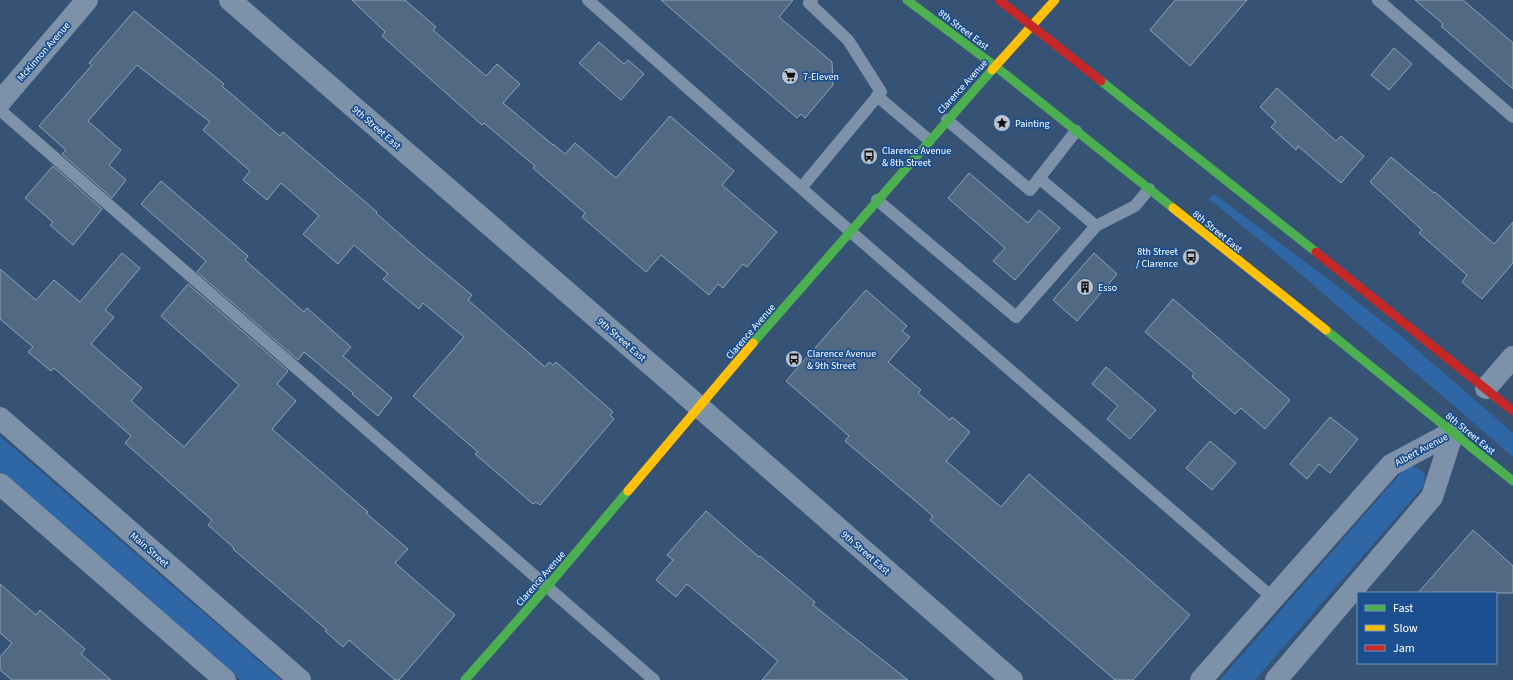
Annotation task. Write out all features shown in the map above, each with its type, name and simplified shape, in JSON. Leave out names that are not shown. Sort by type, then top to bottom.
[{"type":"main road","name":"8th Street East","points":[[907,0],[995,66],[1513,481]]},
{"type":"main road","points":[[999,0],[1513,411]]},
{"type":"main road","name":"Clarence Avenue","points":[[465,680],[547,587],[699,407],[929,140],[1055,0]]},
{"type":"street","name":"McKinnon Avenue","points":[[0,102],[87,0]]},
{"type":"street","name":"9th Street East","points":[[230,0],[1012,680]]},
{"type":"street","points":[[1486,388],[1513,357]]},
{"type":"street","name":"Main Street","points":[[0,418],[300,680]]},
{"type":"street","name":"Albert Avenue","points":[[1201,680],[1391,465],[1453,432]]},
{"type":"street","name":"Albert Avenue","points":[[1276,680],[1432,497],[1453,432]]},
{"type":"street","points":[[0,484],[225,680]]},
{"type":"lane","points":[[588,0],[851,232],[1273,598]]},
{"type":"lane","points":[[801,188],[881,92],[848,40],[809,3],[812,0]]},
{"type":"lane","points":[[1378,0],[1513,117]]},
{"type":"lane","points":[[877,96],[929,140]]},
{"type":"lane","points":[[0,110],[654,680]]},
{"type":"lane","points":[[947,120],[1030,190],[1076,131]]},
{"type":"lane","points":[[1038,178],[1096,226]]},
{"type":"lane","points":[[877,200],[1016,317],[1096,226],[1135,206],[1149,189]]},
{"type":"shaded area","points":[[1214,194],[1401,336],[1513,433],[1513,457],[1289,264],[1209,199]]},
{"type":"shaded area","points":[[0,436],[281,680],[241,680],[0,471]]},
{"type":"shaded area","points":[[1412,466],[1420,469],[1424,473],[1425,479],[1423,487],[1255,680],[1220,680],[1406,467]]},
{"type":"building","points":[[352,0],[405,0],[436,27],[433,30],[486,76],[497,64],[520,84],[503,103],[565,154],[575,143],[616,178],[670,116],[734,171],[722,185],[777,232],[747,267],[743,264],[723,288],[718,284],[709,295],[661,255],[646,272],[582,217],[585,213],[533,168],[535,166],[484,123],[482,125],[382,36],[385,32]]},
{"type":"building","points":[[661,0],[793,0],[779,17],[832,62],[833,85],[805,118],[801,114],[797,118]]},
{"type":"building","points":[[1175,0],[1247,0],[1190,66],[1150,30]]},
{"type":"building","points":[[1415,0],[1463,0],[1513,43],[1513,89],[1441,26],[1443,24]]},
{"type":"building","points":[[134,11],[224,84],[222,86],[280,136],[283,132],[377,212],[376,213],[419,251],[472,295],[468,300],[545,367],[549,362],[553,365],[556,362],[613,412],[610,415],[614,419],[540,505],[536,502],[533,504],[475,454],[478,452],[413,396],[464,337],[423,303],[419,309],[383,279],[388,274],[354,245],[338,264],[303,234],[319,216],[281,183],[267,200],[243,180],[250,171],[203,130],[210,122],[137,65],[88,121],[121,150],[109,165],[126,180],[112,198],[62,154],[66,150],[39,126],[92,65],[89,63]]},
{"type":"building","points":[[599,42],[624,64],[628,60],[644,74],[621,100],[579,63]]},
{"type":"building","points":[[1394,48],[1412,64],[1389,90],[1371,75]]},
{"type":"building","points":[[1277,88],[1336,141],[1341,136],[1364,156],[1341,183],[1298,146],[1296,150],[1271,127],[1276,122],[1260,107]]},
{"type":"building","points":[[1391,157],[1434,193],[1435,192],[1494,244],[1513,222],[1513,263],[1482,299],[1462,282],[1467,275],[1419,233],[1422,230],[1370,182]]},
{"type":"building","points":[[53,166],[102,209],[73,245],[50,225],[53,222],[25,198]]},
{"type":"building","points":[[969,173],[1028,223],[1039,210],[1060,228],[1015,280],[993,261],[1005,248],[948,198]]},
{"type":"building","points":[[161,181],[248,256],[245,260],[304,312],[307,308],[351,347],[343,356],[392,398],[378,416],[304,352],[298,360],[197,272],[206,261],[141,204]]},
{"type":"building","points":[[122,253],[140,268],[105,310],[114,317],[91,344],[142,388],[131,401],[184,447],[239,385],[161,316],[188,284],[288,371],[277,384],[296,401],[272,429],[368,512],[366,513],[408,549],[395,563],[455,615],[399,680],[395,680],[349,640],[343,647],[325,631],[327,630],[233,549],[234,548],[208,525],[212,520],[125,443],[131,436],[54,368],[51,371],[28,352],[33,347],[0,319],[0,269],[36,300],[54,280],[80,302]]},
{"type":"building","name":"Esso","points":[[1094,253],[1117,274],[1077,321],[1053,300]]},
{"type":"building","points":[[866,290],[907,326],[902,331],[910,337],[888,362],[921,390],[918,393],[950,420],[952,417],[970,432],[946,461],[1001,507],[1029,474],[1190,615],[1133,680],[1115,680],[930,520],[933,516],[845,441],[849,436],[786,381]]},
{"type":"building","points":[[1173,299],[1290,400],[1265,429],[1241,408],[1235,414],[1192,377],[1194,373],[1145,332]]},
{"type":"building","points":[[1106,367],[1156,410],[1130,439],[1107,419],[1118,406],[1092,384]]},
{"type":"building","points":[[1330,417],[1358,439],[1330,473],[1319,464],[1307,479],[1290,464]]},
{"type":"building","points":[[1210,441],[1236,463],[1212,490],[1186,468]]},
{"type":"building","points":[[706,511],[759,557],[760,556],[815,602],[813,605],[908,680],[762,680],[778,661],[687,584],[676,597],[656,580],[673,560],[667,555]]},
{"type":"building","points":[[1473,530],[1513,566],[1513,593],[1419,592]]},
{"type":"building","points":[[0,584],[36,615],[40,610],[85,649],[81,654],[111,680],[12,680],[0,670],[0,657],[12,643],[0,633]]},
{"type":"traffic: fast","points":[[907,0],[995,66],[1173,208]]},
{"type":"traffic: fast","points":[[753,343],[992,70]]},
{"type":"traffic: fast","points":[[1101,81],[1316,252]]},
{"type":"traffic: fast","points":[[1326,330],[1513,481]]},
{"type":"traffic: fast","points":[[465,680],[547,587],[628,491]]},
{"type":"traffic: slow","points":[[992,70],[1055,0]]},
{"type":"traffic: slow","points":[[1173,208],[1326,330]]},
{"type":"traffic: slow","points":[[628,491],[753,343]]},
{"type":"traffic: jam","points":[[999,0],[1101,81]]},
{"type":"traffic: jam","points":[[1316,252],[1513,411]]},
{"type":"place","name":"7-Eleven","points":[[790,76]]},
{"type":"place","name":"Painting","points":[[1002,123]]},
{"type":"place","name":"Clarence Avenue & 8th Street","points":[[869,156]]},
{"type":"place","name":"8th Street / Clarence","points":[[1191,257]]},
{"type":"place","name":"Esso","points":[[1085,287]]},
{"type":"place","name":"Clarence Avenue & 9th Street","points":[[794,359]]}]
